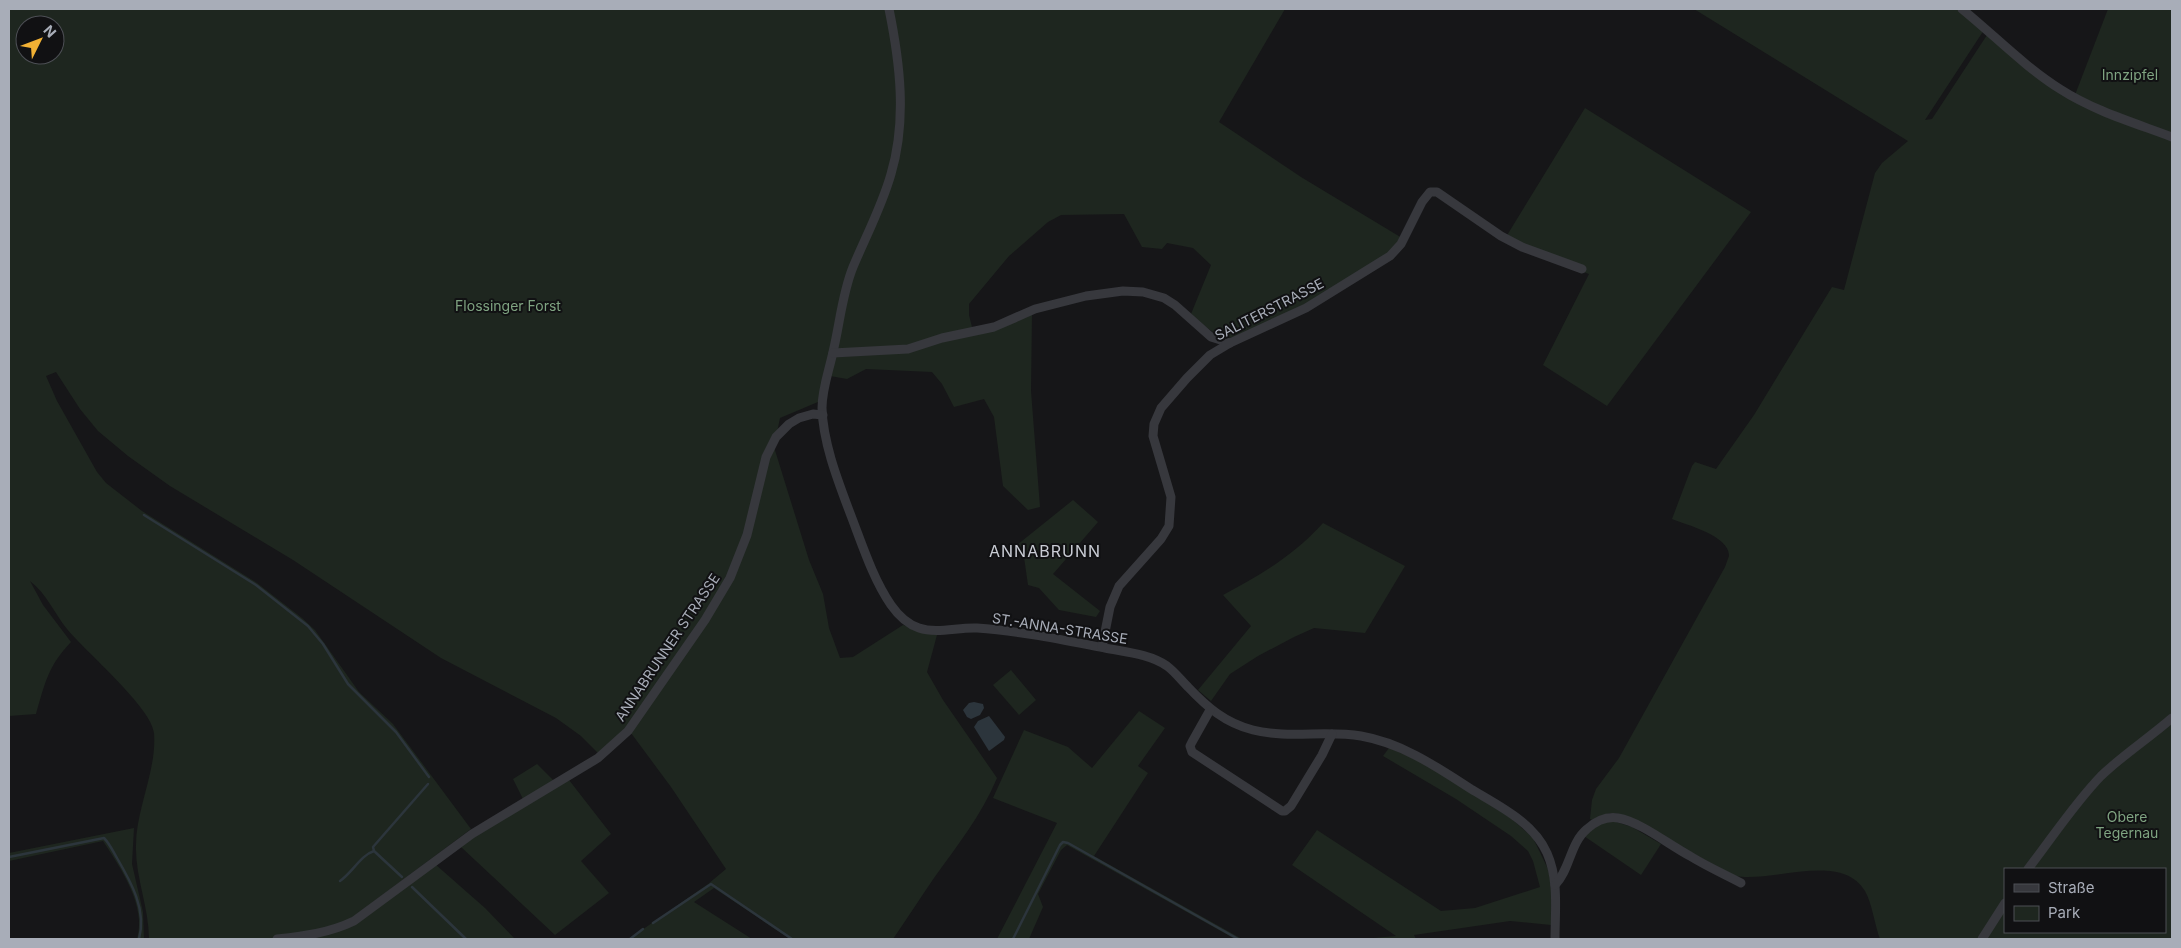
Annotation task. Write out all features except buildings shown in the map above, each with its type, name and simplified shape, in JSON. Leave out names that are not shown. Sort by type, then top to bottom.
[{"type":"street","name":"ST.-ANNA-STRASSE","points":[[889,9],[898,59],[900,92],[899,134],[892,172],[871,229],[852,268],[845,289],[833,353],[824,386],[823,415],[835,471],[861,543],[885,595],[905,620],[921,629],[972,628],[1008,631],[1102,647],[1142,656],[1167,666],[1210,710],[1230,722],[1263,732],[1359,736],[1384,741],[1408,751],[1507,811],[1528,827],[1547,852],[1552,868],[1555,939]]},
{"type":"street","points":[[1962,9],[2037,73],[2062,90],[2102,110],[2172,138]]},
{"type":"street","name":"SALITERSTRASSE","points":[[1102,647],[1110,608],[1119,586],[1162,539],[1169,526],[1171,497],[1165,472],[1154,443],[1154,424],[1168,399],[1210,355],[1230,343],[1314,304],[1390,256],[1401,244],[1422,202],[1430,192],[1437,192],[1501,236],[1522,247],[1582,269]]},
{"type":"street","points":[[833,353],[908,349],[942,338],[994,328],[1034,309],[1086,296],[1123,291],[1143,292],[1164,298],[1175,305],[1211,337],[1230,343]]},
{"type":"street","points":[[1210,355],[1211,337]]},
{"type":"street","name":"ANNABRUNNER STRASSE","points":[[277,939],[320,934],[337,930],[354,921],[472,834],[580,770],[615,744],[646,708],[705,620],[730,578],[747,535],[766,457],[776,437],[796,419],[813,414],[823,415]]},
{"type":"street","points":[[1210,710],[1190,746],[1192,752],[1282,811],[1286,811],[1291,806],[1322,755],[1332,734]]},
{"type":"street","points":[[2029,868],[2068,815],[2100,778],[2114,764],[2172,718]]},
{"type":"street","points":[[1554,885],[1562,876],[1585,830],[1606,818],[1619,818],[1638,826],[1702,864],[1741,883]]},
{"type":"street","points":[[1982,939],[2004,906]]},
{"type":"green space","name":"Flossinger Forst","points":[[9,9],[1285,9],[1219,122],[1301,177],[1402,238],[1393,251],[1298,310],[1232,338],[1215,333],[1191,314],[1211,265],[1193,248],[1167,243],[1162,249],[1142,247],[1124,214],[1061,215],[1048,222],[1009,256],[969,304],[969,315],[974,335],[1032,313],[1031,391],[1040,507],[1028,510],[1003,486],[994,417],[984,399],[954,407],[942,384],[932,372],[866,369],[847,379],[830,376],[825,399],[780,418],[774,447],[809,560],[823,594],[829,628],[840,658],[853,657],[903,625],[937,635],[927,672],[943,700],[997,778],[984,805],[968,830],[893,939],[790,939],[714,888],[694,902],[752,939],[629,939],[708,884],[726,869],[671,787],[631,733],[598,753],[581,736],[556,718],[441,658],[293,560],[170,486],[128,456],[98,431],[80,409],[56,372],[46,376],[57,401],[97,472],[106,483],[142,511],[257,583],[315,630],[359,692],[393,724],[471,829],[357,914],[435,864],[485,908],[515,939],[149,939],[147,915],[136,857],[136,845],[139,818],[150,775],[154,733],[150,722],[131,695],[67,629],[46,598],[30,581],[43,605],[71,642],[52,667],[36,714],[9,716]]},
{"type":"green space","points":[[1694,9],[1959,9],[1984,30],[1925,120],[1932,119],[1987,35],[2039,78],[2172,140],[2172,713],[2118,757],[2025,868],[2004,868],[2004,899],[1979,939],[1880,939],[1865,891],[1854,879],[1840,873],[1806,871],[1768,876],[1735,876],[1620,814],[1610,813],[1593,820],[1590,819],[1592,800],[1596,789],[1619,758],[1725,567],[1729,556],[1723,543],[1715,537],[1672,519],[1692,466],[1695,462],[1716,469],[1754,415],[1832,287],[1844,290],[1875,173],[1882,163],[1908,141]]},
{"type":"green space","name":"Innzipfel","points":[[2108,9],[2172,9],[2172,135],[2111,112],[2075,95]]},
{"type":"green space","points":[[1585,108],[1751,212],[1607,406],[1543,365],[1589,274],[1541,256],[1506,237]]},
{"type":"green space","points":[[1073,500],[1098,522],[1053,574],[1100,611],[1096,617],[1059,610],[1039,588],[1028,585],[1024,557],[1017,545]]},
{"type":"green space","points":[[1323,523],[1405,566],[1365,633],[1314,628],[1258,656],[1230,674],[1211,701],[1198,690],[1251,626],[1223,595],[1276,564],[1300,546]]},
{"type":"green space","points":[[1011,670],[1036,700],[1019,715],[993,685]]},
{"type":"green space","points":[[1139,711],[1165,728],[1138,766],[1148,773],[1094,856],[1242,939],[1235,939],[1067,845],[1061,850],[1038,894],[1043,907],[1029,939],[997,939],[1057,823],[993,798],[1024,730],[1068,747],[1092,768]]},
{"type":"green space","name":"Obere Tegernau","points":[[2172,722],[2172,939],[1986,939],[2004,911],[2004,933],[2166,933],[2166,868],[2034,868],[2076,811],[2102,780]]},
{"type":"green space","points":[[1389,748],[1429,765],[1512,819],[1533,838],[1548,869],[1551,883],[1551,925],[1510,921],[1414,935],[1416,939],[1362,939],[1396,936],[1292,865],[1317,830],[1441,911],[1475,908],[1540,887],[1533,861],[1528,851],[1511,836],[1456,799],[1383,756]]},
{"type":"green space","points":[[537,764],[554,781],[569,780],[611,834],[581,861],[609,893],[555,935],[461,847],[523,799],[513,779]]},
{"type":"green space","points":[[1613,821],[1632,827],[1661,844],[1641,875],[1584,836],[1602,823]]},
{"type":"green space","points":[[134,828],[132,864],[143,912],[144,939],[137,939],[138,913],[130,887],[103,841],[9,861],[9,853]]},
{"type":"shaded area","points":[[969,703],[983,704],[984,708],[980,715],[971,719],[967,717],[963,710]]},
{"type":"shaded area","points":[[989,716],[1005,737],[1004,740],[989,751],[974,727],[978,721]]},
{"type":"waterway","points":[[144,515],[256,585],[308,626],[323,644],[348,684],[396,732],[429,777]]},
{"type":"waterway","points":[[402,877],[374,851],[373,847],[428,784]]},
{"type":"waterway","points":[[9,857],[104,838],[122,867],[136,897],[141,917],[139,939]]},
{"type":"waterway","points":[[1013,939],[1063,842],[1068,843],[1238,939]]},
{"type":"waterway","points":[[340,881],[365,856],[374,851]]},
{"type":"waterway","points":[[653,923],[711,884],[792,939]]},
{"type":"waterway","points":[[412,887],[466,939]]},
{"type":"waterway","points":[[630,939],[643,929]]},
{"type":"district","name":"ANNABRUNN","points":[[1045,551]]}]
